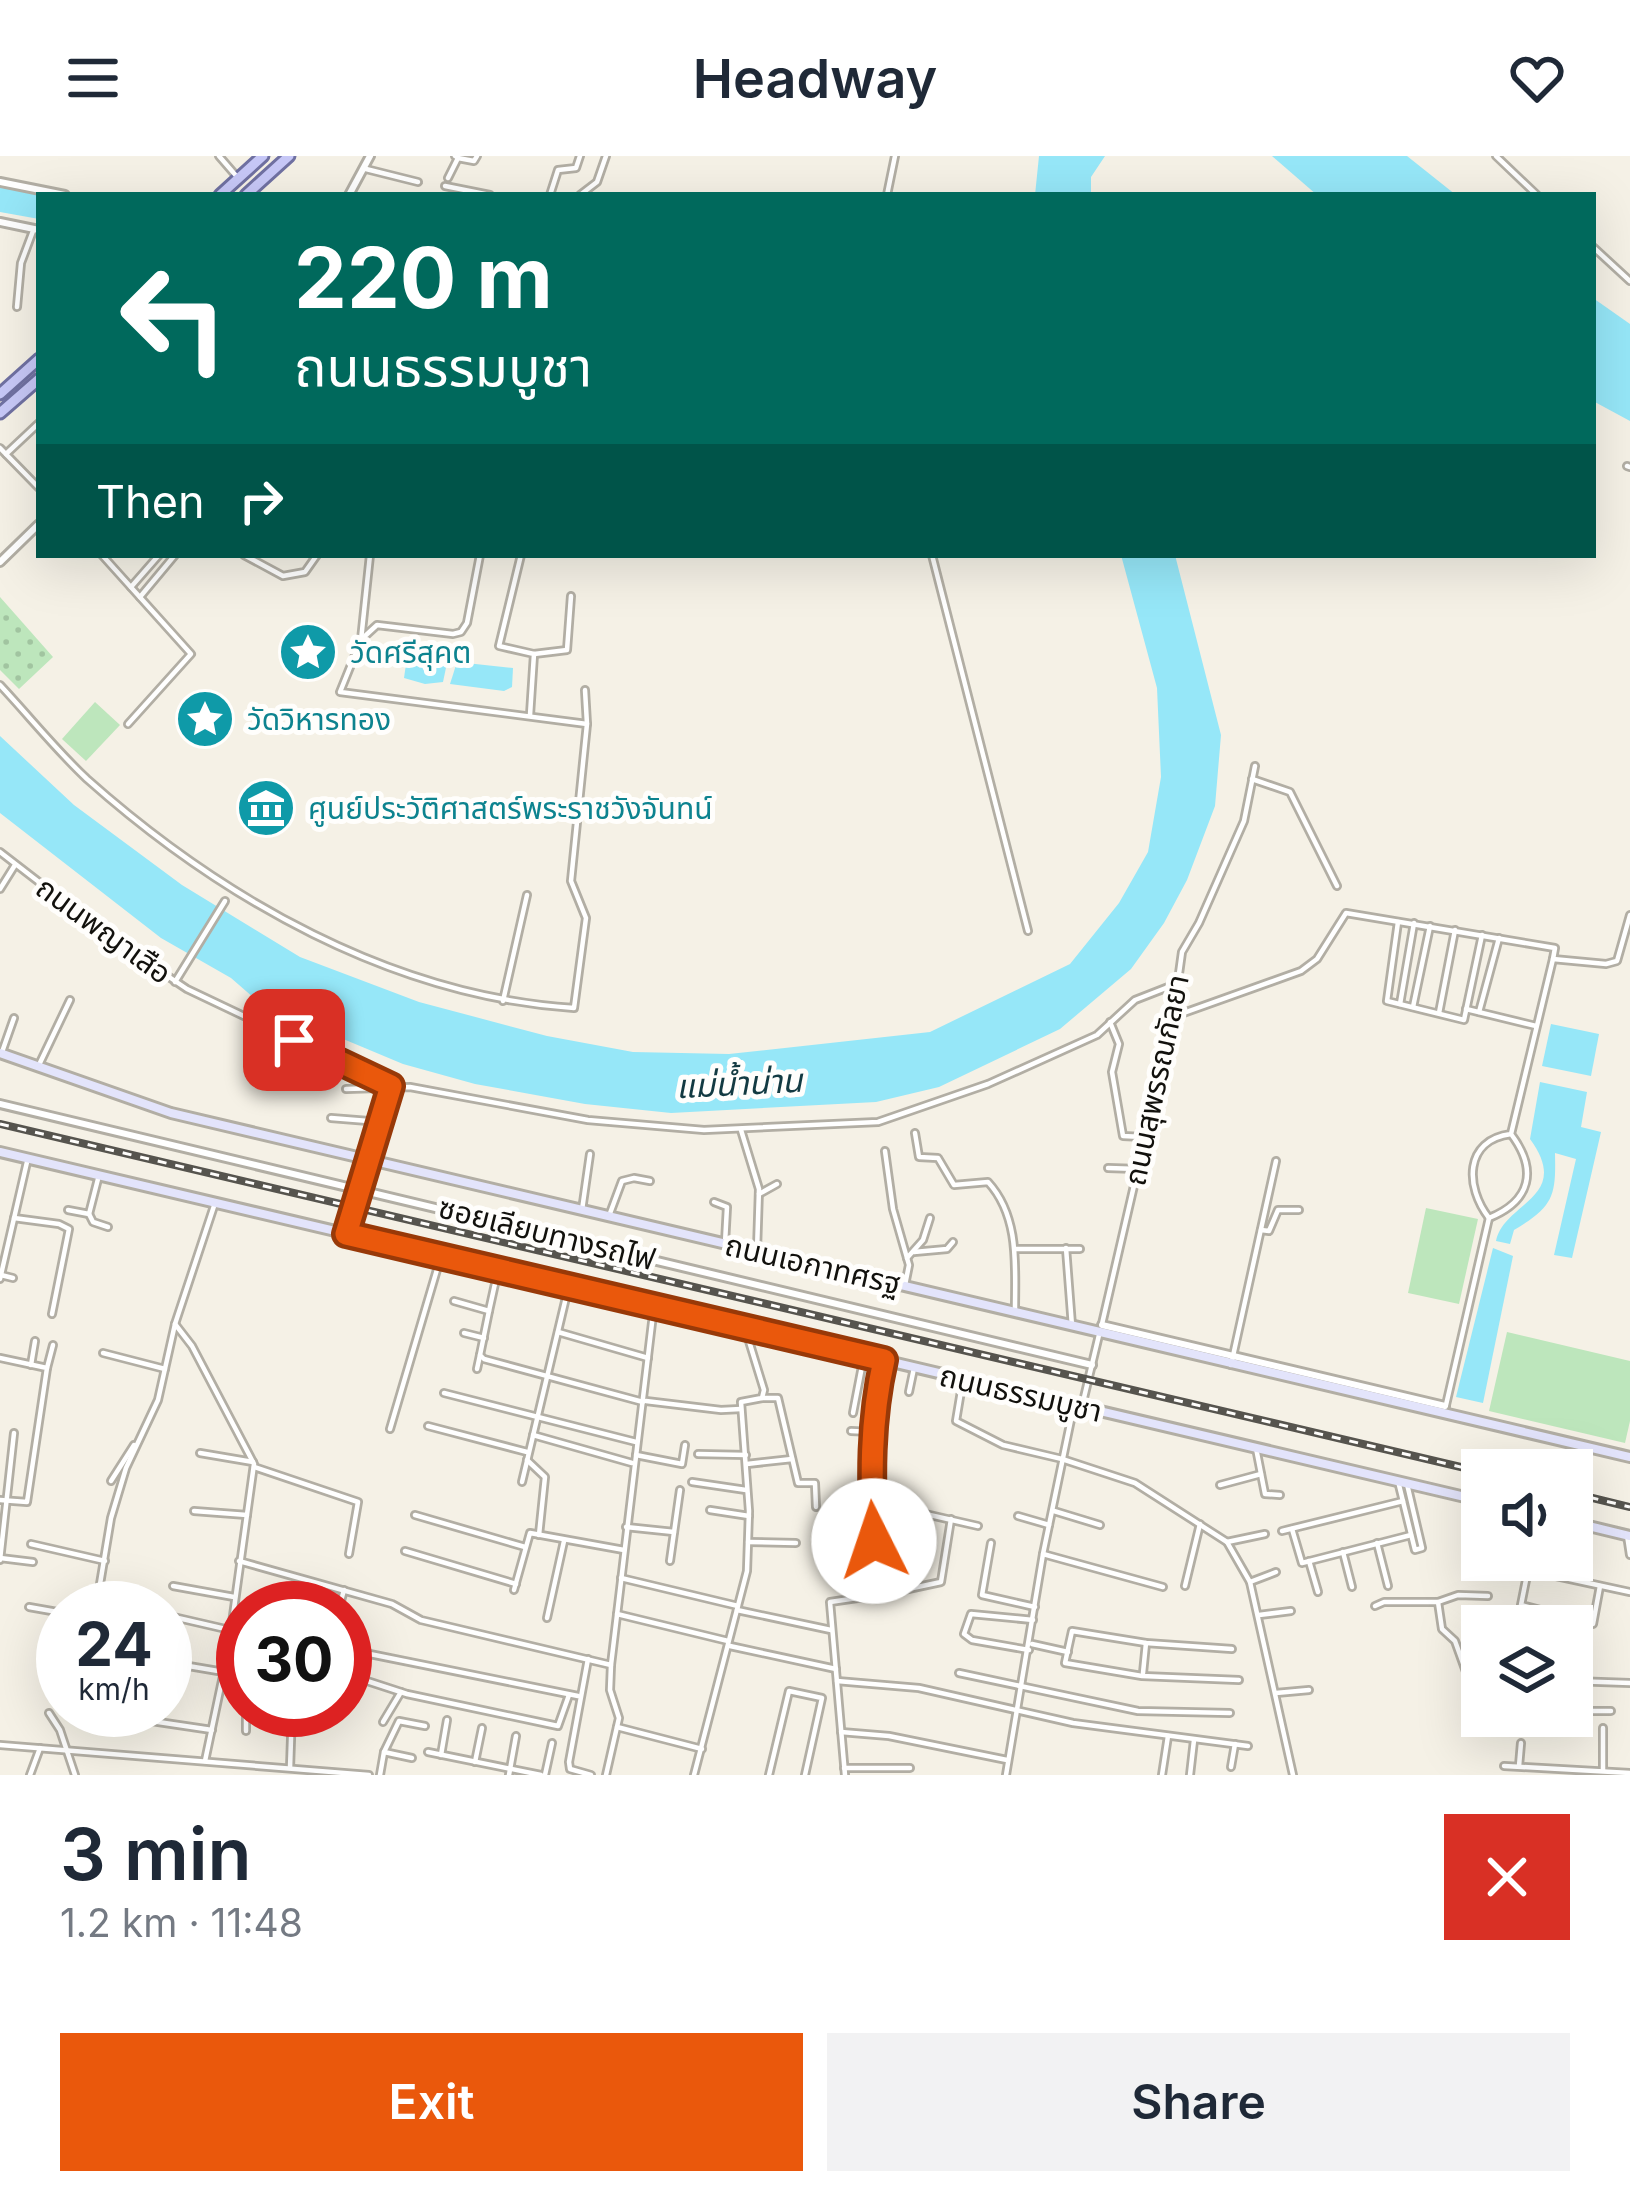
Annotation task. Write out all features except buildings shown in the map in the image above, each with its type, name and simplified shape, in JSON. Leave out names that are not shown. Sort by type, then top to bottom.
[{"type":"main road","points":[[223,192],[263,156]]},
{"type":"main road","points":[[249,192],[289,156]]},
{"type":"main road","points":[[0,394],[36,362]]},
{"type":"main road","points":[[0,413],[36,382]]},
{"type":"main road","name":"ถนนเอกาทศรฐ","points":[[1,1054],[171,1113],[1630,1457]]},
{"type":"main road","name":"ถนนธรรมบูชา","points":[[0,1153],[1461,1496]]},
{"type":"main road","points":[[1593,1527],[1629,1536]]},
{"type":"street","points":[[218,156],[238,178]]},
{"type":"street","points":[[351,192],[370,156]]},
{"type":"street","points":[[477,156],[474,161],[456,157],[446,182],[480,192]]},
{"type":"street","points":[[551,192],[558,170],[556,156]]},
{"type":"street","points":[[558,170],[576,168],[580,156]]},
{"type":"street","points":[[584,192],[597,182],[606,156]]},
{"type":"street","points":[[888,192],[895,156]]},
{"type":"street","points":[[1496,156],[1534,192]]},
{"type":"street","points":[[364,168],[418,182]]},
{"type":"street","points":[[0,182],[50,192]]},
{"type":"street","points":[[0,222],[36,230],[20,266],[17,307]]},
{"type":"street","points":[[1596,250],[1630,281]]},
{"type":"street","points":[[36,425],[3,451],[36,485]]},
{"type":"street","points":[[32,480],[36,476]]},
{"type":"street","points":[[0,562],[36,527]]},
{"type":"street","points":[[106,558],[191,654],[128,724]]},
{"type":"street","points":[[131,587],[156,558]]},
{"type":"street","points":[[140,597],[173,558]]},
{"type":"street","points":[[250,558],[284,576],[305,572],[315,558]]},
{"type":"street","points":[[370,558],[361,640],[340,692],[587,724]]},
{"type":"street","points":[[361,640],[377,625],[461,632],[480,558]]},
{"type":"street","points":[[520,558],[499,647],[534,654],[567,650],[571,596]]},
{"type":"street","points":[[933,558],[1028,932]]},
{"type":"street","points":[[530,717],[534,654]]},
{"type":"street","points":[[0,685],[83,775],[241,896],[424,981],[503,1001],[574,1008],[586,918],[571,881],[587,724],[585,690]]},
{"type":"street","name":"ถนนสุพรรณกัลยา","points":[[1006,1775],[1062,1459],[1101,1329],[1173,1017],[1182,952],[1244,820],[1255,766]]},
{"type":"street","points":[[1252,779],[1290,792],[1337,886]]},
{"type":"street","points":[[0,852],[16,865]]},
{"type":"street","name":"ถนนพญาเสือ","points":[[0,889],[16,865],[175,982],[391,1086]]},
{"type":"street","points":[[175,982],[225,901],[224,886]]},
{"type":"street","points":[[503,1001],[527,895]]},
{"type":"street","points":[[225,901],[241,896]]},
{"type":"street","points":[[1173,1017],[1301,971],[1317,958],[1346,913],[1555,948],[1511,1134],[1528,1164],[1526,1183],[1514,1203],[1489,1218]]},
{"type":"street","points":[[1552,959],[1617,961],[1630,916]]},
{"type":"street","points":[[1398,920],[1387,1000],[1464,1021],[1482,935]]},
{"type":"street","points":[[1400,1004],[1414,923]]},
{"type":"street","points":[[1413,1007],[1430,926]]},
{"type":"street","points":[[1438,1014],[1455,930]]},
{"type":"street","points":[[1479,1012],[1499,938]]},
{"type":"street","points":[[346,1089],[391,1086],[588,1120],[741,1130],[878,1122],[988,1084],[1096,1035],[1136,1000],[1176,984]]},
{"type":"street","points":[[38,1066],[70,1000]]},
{"type":"street","points":[[1466,1009],[1537,1026]]},
{"type":"street","points":[[1,1054],[14,1018]]},
{"type":"street","points":[[1110,1022],[1120,1044],[1113,1084],[1123,1136],[1145,1137]]},
{"type":"street","points":[[346,1234],[391,1086]]},
{"type":"street","name":"ซอยเลียบทางรถไฟ","points":[[0,1105],[1092,1365]]},
{"type":"street","points":[[332,1118],[381,1122]]},
{"type":"street","points":[[741,1130],[759,1194],[757,1250]]},
{"type":"street","points":[[915,1133],[919,1157],[938,1158],[954,1185],[988,1182],[1006,1208],[1015,1250],[1016,1312]]},
{"type":"street","points":[[1444,1410],[1489,1218],[1472,1189],[1471,1169],[1488,1144],[1511,1134]]},
{"type":"street","points":[[886,1150],[893,1209],[907,1258],[905,1285]]},
{"type":"street","points":[[582,1210],[590,1154]]},
{"type":"street","points":[[13,1278],[0,1277],[27,1159]]},
{"type":"street","points":[[1232,1360],[1276,1161]]},
{"type":"street","points":[[1108,1168],[1138,1169]]},
{"type":"street","points":[[88,1214],[99,1175]]},
{"type":"street","points":[[609,1216],[622,1181],[650,1181]]},
{"type":"street","points":[[759,1194],[777,1184]]},
{"type":"street","points":[[714,1202],[727,1207],[725,1243]]},
{"type":"street","points":[[101,1581],[125,1468],[158,1400],[175,1324],[215,1203]]},
{"type":"street","points":[[68,1210],[88,1214],[93,1222],[108,1227]]},
{"type":"street","points":[[1261,1230],[1269,1232],[1278,1210],[1299,1210]]},
{"type":"street","points":[[14,1218],[68,1229],[52,1314]]},
{"type":"street","points":[[907,1258],[923,1240],[930,1218]]},
{"type":"street","points":[[914,1252],[947,1249],[953,1242]]},
{"type":"street","points":[[1066,1248],[1072,1327]]},
{"type":"street","points":[[1015,1250],[1080,1249]]},
{"type":"street","points":[[390,1429],[441,1256]]},
{"type":"street","points":[[477,1369],[498,1270]]},
{"type":"street","points":[[522,1482],[569,1287]]},
{"type":"street","points":[[454,1301],[489,1311]]},
{"type":"street","points":[[606,1775],[617,1727],[611,1665],[654,1306]]},
{"type":"street","points":[[175,1324],[192,1346],[254,1465],[236,1581]]},
{"type":"street","points":[[745,1328],[762,1381],[762,1398]]},
{"type":"street","points":[[558,1331],[647,1358]]},
{"type":"street","points":[[464,1333],[484,1338]]},
{"type":"street","points":[[31,1365],[34,1341]]},
{"type":"street","points":[[3,1500],[28,1502],[53,1345]]},
{"type":"street","points":[[103,1353],[165,1370]]},
{"type":"street","points":[[480,1355],[502,1366],[644,1401],[741,1409]]},
{"type":"street","points":[[853,1412],[864,1356]]},
{"type":"street","points":[[0,1358],[47,1368]]},
{"type":"street","points":[[878,1595],[870,1475],[874,1401],[884,1360]]},
{"type":"street","points":[[909,1392],[914,1368]]},
{"type":"street","points":[[962,1379],[956,1421],[1003,1445],[1135,1483],[1227,1542],[1250,1582],[1293,1775]]},
{"type":"street","points":[[444,1393],[638,1442]]},
{"type":"street","points":[[694,1775],[747,1571],[749,1516],[741,1409],[745,1400],[778,1398],[798,1483],[815,1484],[816,1507]]},
{"type":"street","points":[[428,1426],[528,1456],[545,1477],[539,1535]]},
{"type":"street","points":[[851,1431],[872,1432]]},
{"type":"street","points":[[14,1433],[0,1559],[33,1562]]},
{"type":"street","points":[[533,1435],[635,1460],[682,1464],[685,1445]]},
{"type":"street","points":[[111,1481],[128,1450],[138,1442]]},
{"type":"street","points":[[1256,1448],[1266,1495],[1280,1495]]},
{"type":"street","points":[[200,1453],[254,1465],[358,1502],[350,1554]]},
{"type":"street","points":[[698,1454],[746,1455]]},
{"type":"street","points":[[747,1464],[792,1459]]},
{"type":"street","points":[[1220,1485],[1261,1474]]},
{"type":"street","points":[[692,1482],[748,1490]]},
{"type":"street","points":[[1403,1482],[1422,1548],[1415,1550],[1403,1501],[1403,1482]]},
{"type":"street","points":[[670,1561],[680,1490]]},
{"type":"street","points":[[1282,1531],[1403,1501]]},
{"type":"street","points":[[710,1510],[749,1516]]},
{"type":"street","points":[[908,1510],[978,1526]]},
{"type":"street","points":[[1052,1510],[1100,1525]]},
{"type":"street","points":[[194,1511],[247,1515]]},
{"type":"street","points":[[908,1589],[920,1512]]},
{"type":"street","points":[[415,1515],[525,1546]]},
{"type":"street","points":[[1018,1516],[1049,1525]]},
{"type":"street","points":[[910,1768],[844,1772],[830,1602],[941,1582],[951,1519]]},
{"type":"street","points":[[1185,1586],[1200,1524]]},
{"type":"street","points":[[626,1527],[674,1532]]},
{"type":"street","points":[[1292,1529],[1302,1563],[1411,1534]]},
{"type":"street","points":[[405,1551],[515,1587],[530,1533],[624,1550]]},
{"type":"street","points":[[1227,1542],[1264,1534]]},
{"type":"street","points":[[1629,1536],[1630,1555]]},
{"type":"street","points":[[547,1618],[564,1541]]},
{"type":"street","points":[[842,1549],[874,1541]]},
{"type":"street","points":[[748,1542],[796,1543]]},
{"type":"street","points":[[991,1543],[982,1595],[1035,1607]]},
{"type":"street","points":[[32,1544],[105,1561]]},
{"type":"street","points":[[1377,1544],[1388,1586]]},
{"type":"street","points":[[1343,1552],[1352,1587]]},
{"type":"street","points":[[1042,1554],[1162,1587]]},
{"type":"street","points":[[239,1561],[309,1581]]},
{"type":"street","points":[[1309,1561],[1318,1592]]},
{"type":"street","points":[[1250,1582],[1276,1572]]},
{"type":"street","points":[[621,1578],[832,1630]]},
{"type":"street","points":[[1526,1581],[1521,1605],[1593,1624],[1600,1586]]},
{"type":"street","points":[[1578,1581],[1630,1592]]},
{"type":"street","points":[[1375,1606],[1487,1596]]},
{"type":"street","points":[[372,1599],[421,1619],[611,1665]]},
{"type":"street","points":[[1438,1602],[1442,1629],[1455,1641],[1461,1659]]},
{"type":"street","points":[[29,1607],[36,1608]]},
{"type":"street","points":[[1259,1615],[1291,1611]]},
{"type":"street","points":[[617,1614],[836,1669]]},
{"type":"street","points":[[1033,1620],[971,1614],[964,1634],[972,1640],[1068,1652]]},
{"type":"street","points":[[1232,1649],[1146,1643],[1072,1631],[1066,1663],[1142,1676],[1239,1680]]},
{"type":"street","points":[[1142,1676],[1146,1643]]},
{"type":"street","points":[[372,1655],[578,1696]]},
{"type":"street","points":[[588,1659],[569,1766],[574,1772],[591,1775]]},
{"type":"street","points":[[958,1673],[1138,1711],[1230,1713]]},
{"type":"street","points":[[1593,1681],[1630,1683]]},
{"type":"street","points":[[837,1682],[919,1688],[1073,1723],[1248,1746]]},
{"type":"street","points":[[372,1683],[558,1726],[568,1695]]},
{"type":"street","points":[[1276,1694],[1309,1690]]},
{"type":"street","points":[[769,1775],[789,1691],[822,1698],[805,1775]]},
{"type":"street","points":[[383,1722],[401,1692]]},
{"type":"street","points":[[205,1761],[216,1711]]},
{"type":"street","points":[[1593,1711],[1611,1712]]},
{"type":"street","points":[[440,1755],[447,1720]]},
{"type":"street","points":[[380,1775],[384,1752],[399,1721],[425,1726]]},
{"type":"street","points":[[192,1727],[212,1730]]},
{"type":"street","points":[[617,1727],[702,1749]]},
{"type":"street","points":[[475,1762],[482,1728]]},
{"type":"street","points":[[1603,1728],[1603,1772]]},
{"type":"street","points":[[841,1732],[889,1736],[1009,1760]]},
{"type":"street","points":[[509,1772],[516,1736]]},
{"type":"street","points":[[1162,1775],[1168,1736]]},
{"type":"street","points":[[62,1737],[75,1775]]},
{"type":"street","points":[[286,1770],[289,1737]]},
{"type":"street","points":[[1190,1775],[1194,1740]]},
{"type":"street","points":[[428,1752],[509,1772],[543,1775],[552,1743]]},
{"type":"street","points":[[1519,1766],[1521,1743]]},
{"type":"street","points":[[1231,1767],[1234,1744]]},
{"type":"street","points":[[0,1745],[369,1775]]},
{"type":"street","points":[[30,1775],[40,1748]]},
{"type":"street","points":[[384,1752],[412,1758]]},
{"type":"street","points":[[1504,1766],[1630,1772]]},
{"type":"green space","points":[[0,597],[53,657],[19,689],[0,670]]},
{"type":"green space","points":[[95,702],[120,725],[86,761],[62,739]]},
{"type":"green space","points":[[1426,1208],[1478,1219],[1459,1304],[1408,1293]]},
{"type":"green space","points":[[1507,1332],[1630,1361],[1630,1421],[1625,1443],[1489,1411]]},
{"type":"water","points":[[1039,156],[1105,156],[1091,177],[1091,192],[1035,192]]},
{"type":"water","points":[[1272,156],[1407,156],[1452,192],[1314,192]]},
{"type":"water","points":[[0,186],[36,194],[36,218],[0,212]]},
{"type":"water","points":[[1596,300],[1630,324],[1630,421],[1596,403]]},
{"type":"water","name":"แม่น้ำน่าน","points":[[1122,558],[1176,558],[1221,735],[1215,806],[1187,880],[1164,923],[1131,969],[1060,1029],[939,1087],[876,1102],[671,1113],[585,1104],[475,1084],[403,1064],[262,1005],[231,978],[161,938],[0,813],[0,736],[74,805],[182,885],[300,957],[419,1002],[547,1036],[633,1052],[729,1054],[930,1032],[1070,964],[1119,903],[1148,852],[1161,777],[1157,688]]},
{"type":"water","points":[[417,657],[447,663],[443,682],[425,684],[404,678],[406,664]]},
{"type":"water","points":[[457,662],[513,668],[512,687],[504,691],[450,684]]},
{"type":"water","points":[[1551,1024],[1599,1034],[1591,1076],[1542,1066]]},
{"type":"water","points":[[1540,1082],[1587,1092],[1581,1127],[1601,1132],[1572,1258],[1554,1255],[1576,1159],[1555,1153],[1550,1199],[1514,1230],[1510,1244],[1496,1241],[1540,1187],[1544,1174],[1530,1139]]},
{"type":"water","points":[[1493,1248],[1513,1256],[1483,1403],[1456,1397]]},
{"type":"railway","points":[[0,1124],[1461,1467]]},
{"type":"railway","points":[[1593,1498],[1630,1507]]},
{"type":"place","name":"วัดศรีสุคต","points":[[308,652]]},
{"type":"place","name":"วัดวิหารทอง","points":[[205,719]]},
{"type":"place","name":"ศูนย์ประวัติศาสตร์พระราชวังจันทน์","points":[[266,808]]},
{"type":"route","points":[[294,1040],[391,1086],[346,1234],[884,1360],[872,1432],[874,1541]]}]
